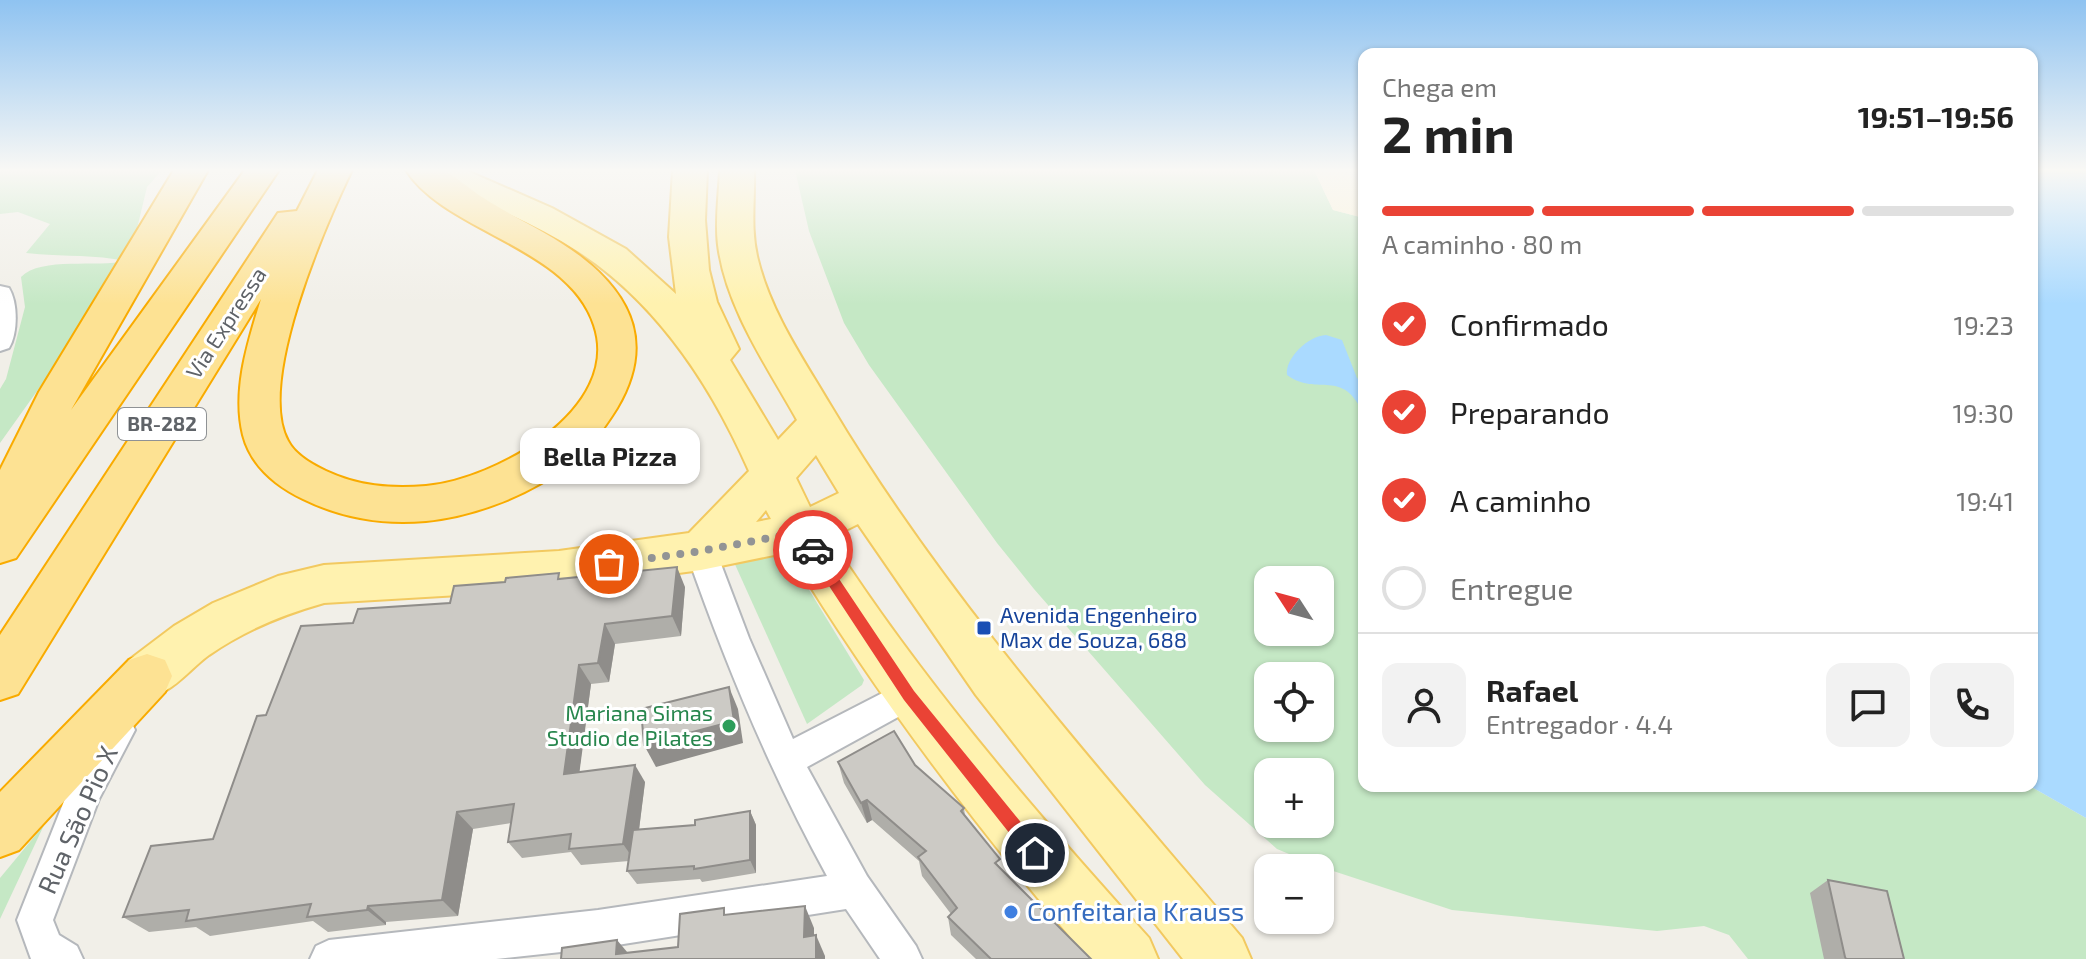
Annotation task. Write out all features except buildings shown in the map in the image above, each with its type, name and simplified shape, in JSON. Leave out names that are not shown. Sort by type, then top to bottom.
[{"type":"highway","points":[[0,515],[54,403],[165,215]]},
{"type":"highway","name":"BR-282","points":[[0,545],[231,215]]},
{"type":"highway","name":"Via Expressa","points":[[0,678],[295,215]]},
{"type":"highway","points":[[314,215],[301,244],[268,345],[261,404],[264,434],[277,462],[311,485],[351,502],[403,506],[442,502],[477,492],[539,463],[577,434],[602,403],[613,376],[619,345],[613,320],[597,294],[574,270],[483,215]]},
{"type":"highway","points":[[0,831],[147,676]]},
{"type":"main road","points":[[533,215],[562,228],[631,272],[685,329],[740,408]]},
{"type":"main road","points":[[686,215],[689,262],[698,301],[740,408],[771,477],[801,532],[909,695],[1054,876],[1128,959]]},
{"type":"main road","points":[[736,215],[736,243],[753,302],[819,424],[865,500],[974,652],[1221,959]]},
{"type":"main road","points":[[701,551],[819,424]]},
{"type":"main road","points":[[147,676],[191,641],[230,617],[278,596],[324,584],[559,570],[701,551],[801,532],[865,500]]},
{"type":"street","points":[[0,294],[3,306],[0,342]]},
{"type":"street","points":[[701,551],[723,615],[787,760],[855,890],[903,959]]},
{"type":"street","name":"Rua São Pio X","points":[[64,959],[45,948],[35,920],[84,792],[147,676]]},
{"type":"street","points":[[787,760],[909,695]]},
{"type":"street","points":[[329,959],[598,929],[855,890]]},
{"type":"green space","points":[[25,215],[140,215],[129,262],[0,443],[0,389],[6,379],[25,307],[21,277],[42,267],[125,261],[26,253],[50,224]]},
{"type":"green space","points":[[805,215],[1358,216],[1358,792],[2038,791],[2086,818],[2086,959],[1748,959],[1729,935],[1704,926],[1657,931],[1452,910],[1334,871],[1334,854],[1289,854],[1277,849],[1265,838],[1334,838],[1334,758],[1254,758],[1254,829],[1205,785],[1034,589],[997,543],[869,365],[844,323]]},
{"type":"green space","points":[[786,552],[864,680],[862,685],[807,724],[733,560]]},
{"type":"green space","points":[[44,825],[0,919],[0,878]]},
{"type":"water","points":[[2038,215],[2086,215],[2086,818],[2038,791]]},
{"type":"water","points":[[1319,336],[1342,340],[1358,379],[1358,404],[1347,391],[1338,387],[1309,384],[1287,375],[1294,355]]},
{"type":"way so far","points":[[609,564],[801,532],[813,550]]},
{"type":"place","name":"Bella Pizza","points":[[609,564]]},
{"type":"place","name":"Avenida Engenheiro Max de Souza, 688","points":[[984,628]]},
{"type":"place","name":"Mariana Simas Studio de Pilates","points":[[729,726]]},
{"type":"place","name":"Confeitaria Krauss","points":[[1011,912]]},
{"type":"route","points":[[813,550],[909,695],[1035,853]]}]
